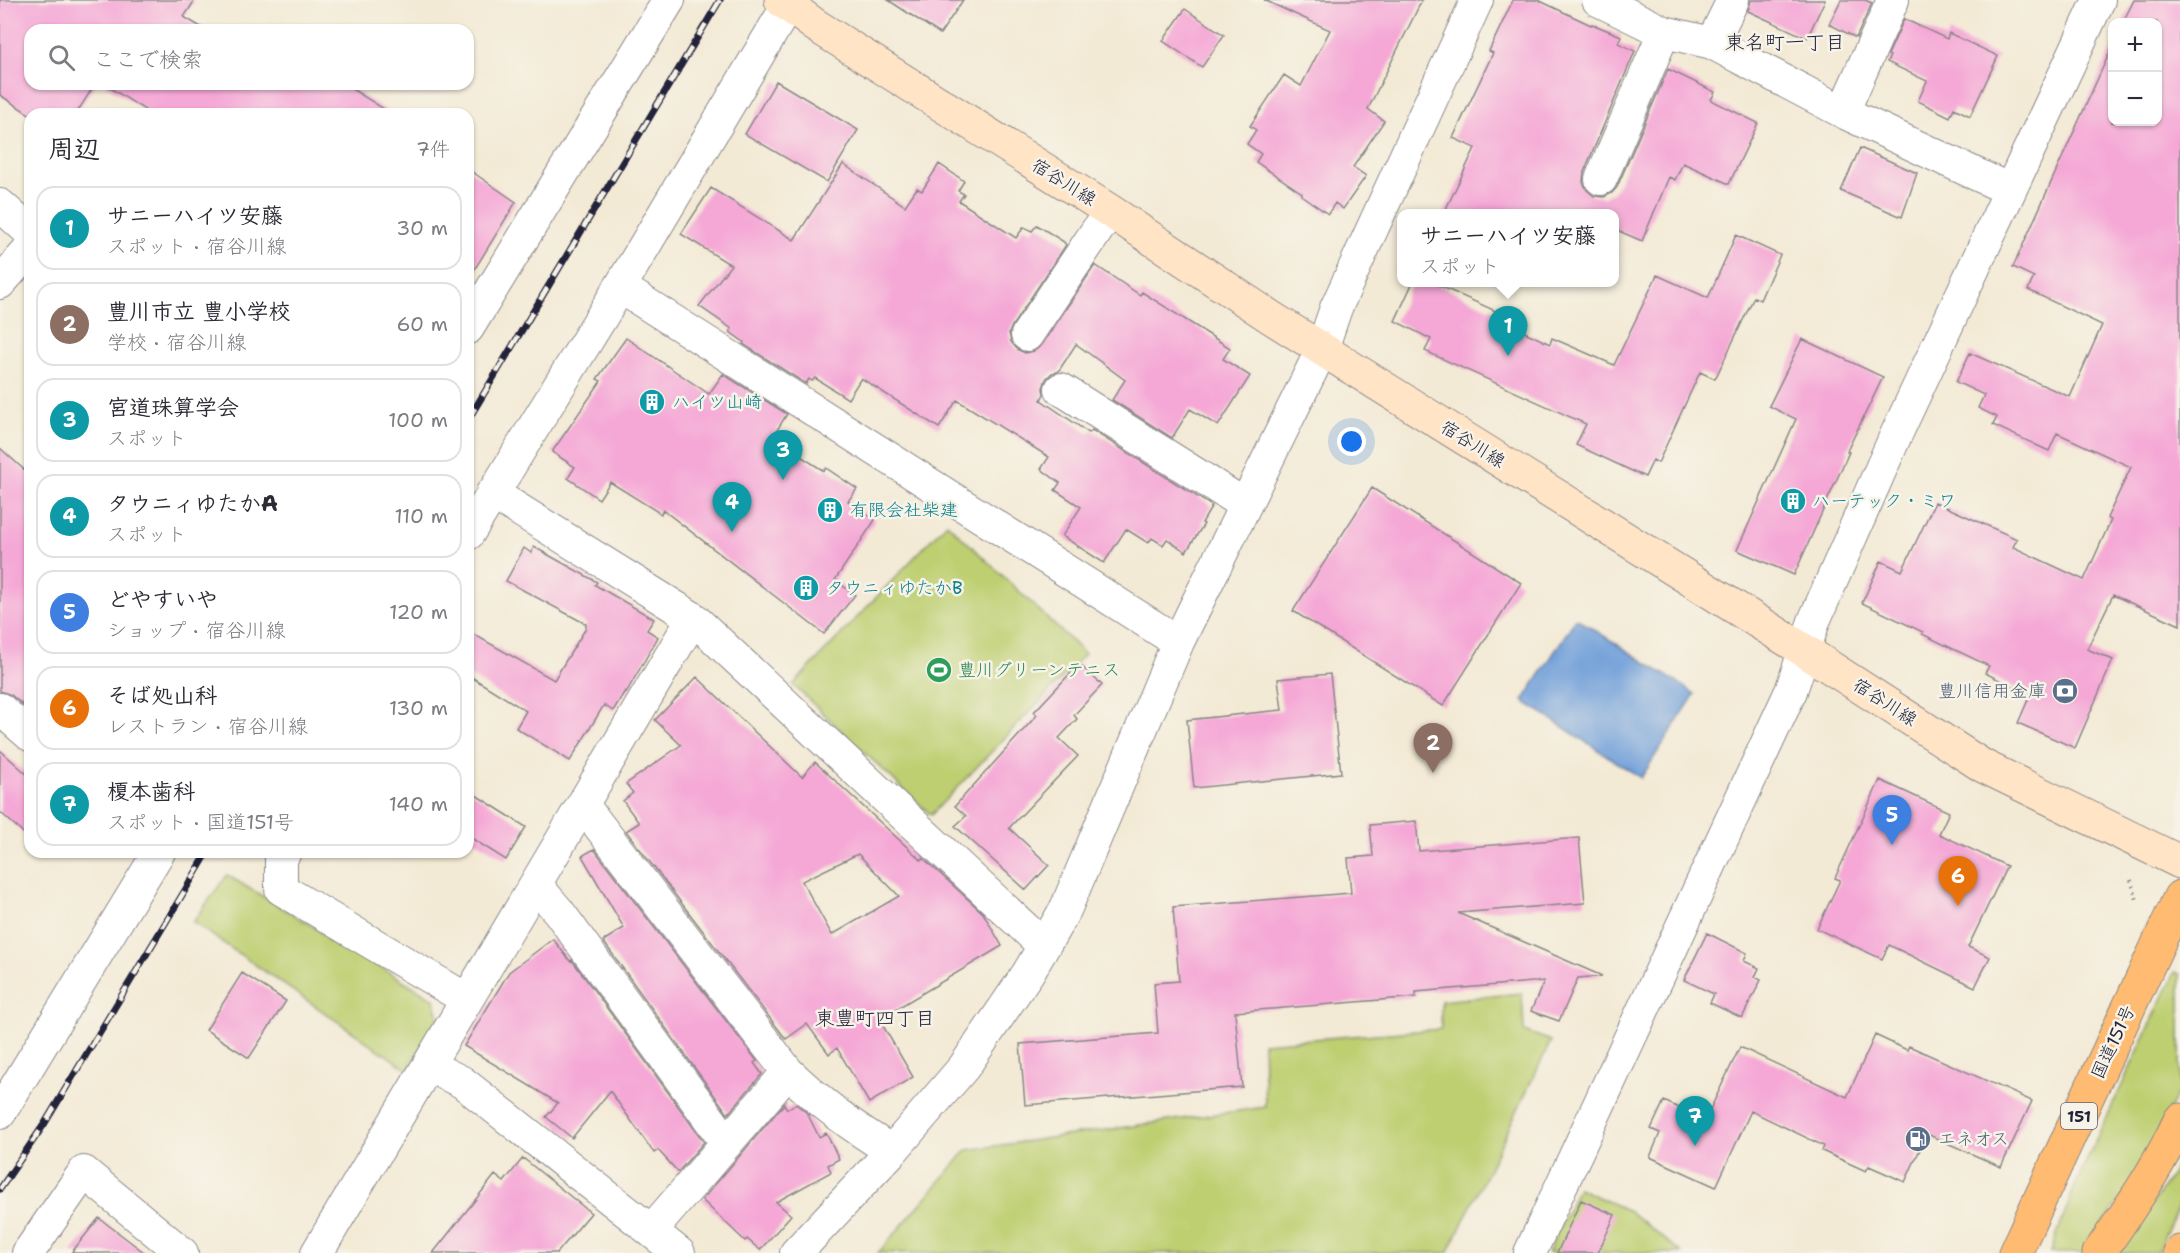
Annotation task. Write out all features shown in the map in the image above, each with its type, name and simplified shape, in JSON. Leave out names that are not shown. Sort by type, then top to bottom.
[{"type":"highway","name":"国道151号","points":[[2015,1253],[2180,897]]},
{"type":"highway","points":[[2099,1253],[2146,1186],[2180,1120]]},
{"type":"main road","name":"宿谷川線","points":[[787,2],[815,25],[1322,349],[1805,651],[1983,766],[2180,862]]},
{"type":"street","points":[[474,318],[669,0]]},
{"type":"street","points":[[796,1253],[892,1151],[964,1067],[1028,973],[1066,908],[1178,642],[1322,349],[1336,308],[1477,0]]},
{"type":"street","points":[[1598,0],[1664,32],[1712,43],[1842,112],[2010,190]]},
{"type":"street","points":[[1712,43],[1733,0]]},
{"type":"street","points":[[1842,112],[1893,0]]},
{"type":"street","points":[[1530,1253],[1791,691],[1814,621],[1895,437],[2099,0]]},
{"type":"street","points":[[474,524],[620,286],[787,2]]},
{"type":"street","points":[[1601,179],[1664,32]]},
{"type":"street","points":[[0,206],[24,227]]},
{"type":"street","points":[[1028,335],[1110,212]]},
{"type":"street","points":[[0,283],[24,256]]},
{"type":"street","points":[[620,286],[1178,642]]},
{"type":"street","points":[[1061,389],[1245,505]]},
{"type":"street","points":[[492,493],[693,618],[1044,945]]},
{"type":"street","points":[[317,1253],[693,618]]},
{"type":"street","points":[[0,709],[24,730]]},
{"type":"street","points":[[583,805],[788,1072],[805,1089],[858,1131],[892,1151]]},
{"type":"street","points":[[0,1113],[155,858]]},
{"type":"street","points":[[282,858],[281,889],[466,999]]},
{"type":"street","points":[[536,885],[559,912],[727,1143]]},
{"type":"street","points":[[429,1066],[462,1082],[679,1253]]},
{"type":"street","points":[[651,1231],[788,1072]]},
{"type":"street","points":[[28,1253],[84,1172],[182,1253]]},
{"type":"green space","name":"豊川グリーンテニス","points":[[947,523],[1085,654],[931,815],[793,685]]},
{"type":"green space","points":[[227,875],[434,999],[439,1017],[408,1070],[193,922]]},
{"type":"green space","points":[[2175,972],[2180,974],[2180,1088],[2134,1180],[2083,1253],[2050,1253],[2077,1181]]},
{"type":"green space","points":[[1522,993],[1524,1031],[1551,1041],[1448,1253],[878,1253],[967,1150],[1265,1107],[1263,1043],[1441,1029],[1441,1001]]},
{"type":"green space","points":[[2180,1158],[2180,1203],[2157,1253],[2118,1253],[2172,1174]]},
{"type":"green space","points":[[1578,1188],[1629,1211],[1682,1253],[1548,1253]]},
{"type":"water","points":[[1576,618],[1695,694],[1641,778],[1523,701]]},
{"type":"building","points":[[0,0],[195,0],[184,17],[196,24],[24,24],[24,90],[91,90],[80,108],[24,108],[24,111],[0,95]]},
{"type":"building","points":[[888,0],[963,0],[940,34]]},
{"type":"building","points":[[1264,0],[1422,0],[1368,109],[1384,121],[1353,167],[1366,176],[1343,209],[1335,203],[1328,214],[1301,195],[1302,193],[1256,162],[1261,154],[1247,144],[1256,130],[1250,126],[1284,75],[1301,86],[1330,30]]},
{"type":"building","points":[[1513,0],[1538,0],[1591,25],[1621,36],[1618,43],[1635,51],[1584,172],[1583,182],[1594,196],[1604,197],[1617,187],[1668,69],[1715,92],[1711,100],[1758,123],[1729,184],[1683,163],[1675,180],[1669,177],[1642,241],[1619,231],[1619,209],[1446,209],[1475,148],[1453,138],[1493,53],[1489,51]]},
{"type":"building","points":[[1751,0],[1825,0],[1807,38],[1748,11]]},
{"type":"building","points":[[1841,0],[1865,0],[1872,3],[1856,38],[1829,24]]},
{"type":"building","points":[[2134,0],[2180,0],[2180,625],[2113,595],[2087,649],[2113,660],[2075,748],[2018,723],[2030,695],[1985,673],[1989,666],[1862,603],[1881,561],[1902,571],[1935,502],[2017,539],[2013,547],[2084,580],[2111,520],[2107,518],[2131,467],[2057,433],[2049,451],[1993,425],[1997,417],[1978,408],[1984,395],[1956,382],[1970,353],[2070,397],[2102,325],[2028,290],[2034,277],[2013,267],[2108,56],[2108,126],[2162,126],[2162,18],[2125,18]]},
{"type":"building","points":[[1185,9],[1224,35],[1202,67],[1163,41]]},
{"type":"building","points":[[1904,19],[1947,39],[1949,33],[1998,56],[1970,116],[1954,108],[1950,117],[1918,101],[1927,81],[1887,62]]},
{"type":"building","points":[[776,81],[858,130],[827,182],[745,134]]},
{"type":"building","points":[[113,90],[354,90],[382,108],[142,108]]},
{"type":"building","points":[[1860,148],[1917,173],[1902,217],[1841,191]]},
{"type":"building","points":[[843,164],[905,206],[917,188],[922,191],[939,164],[964,181],[958,191],[964,194],[959,201],[1016,238],[1024,227],[1032,231],[1037,225],[1064,242],[1066,245],[1009,333],[1011,342],[1018,350],[1025,353],[1034,351],[1042,345],[1095,265],[1140,295],[1142,292],[1230,348],[1223,359],[1250,376],[1218,426],[1190,409],[1172,438],[1112,400],[1125,380],[1076,344],[1058,372],[1052,373],[1046,379],[1043,388],[1044,394],[1041,400],[1089,433],[1092,430],[1212,506],[1202,523],[1204,524],[1186,552],[1167,539],[1163,545],[1152,538],[1148,543],[1126,529],[1104,563],[1062,536],[1081,507],[1055,490],[1060,483],[1041,469],[1049,457],[957,400],[939,428],[861,378],[848,399],[815,378],[812,381],[809,379],[806,384],[743,344],[744,342],[730,332],[732,329],[699,306],[731,265],[681,234],[711,188],[794,240]]},
{"type":"building","points":[[474,173],[516,202],[474,270]]},
{"type":"building","points":[[1736,235],[1780,255],[1760,300],[1754,297],[1715,379],[1700,372],[1658,463],[1653,460],[1645,477],[1576,445],[1586,424],[1425,351],[1431,339],[1395,321],[1411,287],[1442,287],[1498,312],[1495,318],[1550,344],[1552,338],[1614,365],[1657,275],[1708,298]]},
{"type":"building","points":[[626,338],[709,394],[723,374],[787,414],[772,438],[824,471],[826,468],[857,489],[848,501],[875,520],[835,580],[855,595],[824,634],[663,510],[661,514],[610,482],[599,499],[568,478],[575,467],[552,452],[601,381],[597,379]]},
{"type":"building","points":[[1802,339],[1883,377],[1847,451],[1849,452],[1794,575],[1737,550],[1796,419],[1769,406]]},
{"type":"building","points":[[0,448],[24,470],[24,706],[11,695],[0,691]]},
{"type":"building","points":[[1372,488],[1521,583],[1443,706],[1293,611]]},
{"type":"building","points":[[534,547],[597,582],[595,585],[654,619],[647,630],[658,637],[626,693],[625,691],[613,711],[604,705],[570,761],[516,728],[526,711],[474,679],[474,634],[554,680],[586,628],[586,624],[506,581],[524,548],[531,553]]},
{"type":"building","points":[[1079,664],[1102,685],[1074,715],[1077,719],[1059,738],[1078,756],[1009,828],[1049,865],[1026,890],[955,826],[966,816],[955,806],[1037,715],[1034,712]]},
{"type":"building","points":[[1330,674],[1341,773],[1194,788],[1187,720],[1282,710],[1278,679]]},
{"type":"building","points":[[697,677],[802,777],[815,762],[921,860],[923,858],[983,913],[1002,946],[879,1019],[913,1077],[869,1103],[837,1048],[829,1054],[807,1024],[786,1039],[626,831],[639,823],[623,801],[633,793],[626,784],[681,745],[655,720]],"holes":[[[858,854],[899,896],[832,935],[802,881]]]},
{"type":"building","points":[[0,750],[24,772],[24,834],[0,812]]},
{"type":"building","points":[[1880,780],[1949,812],[1939,834],[2007,866],[1968,947],[1990,957],[1975,987],[1889,945],[1882,959],[1817,929],[1840,880],[1835,878]]},
{"type":"building","points":[[474,794],[526,827],[506,860],[474,840]]},
{"type":"building","points":[[1416,821],[1419,851],[1579,838],[1585,903],[1458,913],[1602,976],[1578,978],[1559,1021],[1531,1011],[1544,981],[1416,992],[1416,997],[1235,1012],[1242,1087],[1025,1105],[1020,1044],[1158,1033],[1154,983],[1179,981],[1173,907],[1351,893],[1348,858],[1373,856],[1370,825]]},
{"type":"building","points":[[594,849],[757,1061],[754,1063],[762,1074],[728,1114],[603,941],[624,928],[582,856]]},
{"type":"building","points":[[1707,933],[1747,953],[1744,961],[1759,968],[1755,977],[1761,980],[1742,1018],[1710,1003],[1714,994],[1684,980]]},
{"type":"building","points":[[553,939],[570,961],[572,960],[704,1142],[678,1172],[658,1150],[654,1153],[610,1091],[572,1138],[546,1117],[558,1103],[464,1046],[509,972]]},
{"type":"building","points":[[242,973],[286,1001],[249,1058],[206,1030]]},
{"type":"building","points":[[1875,1035],[1907,1050],[1909,1046],[2032,1101],[2001,1167],[1927,1134],[1905,1182],[1869,1166],[1866,1171],[1822,1151],[1824,1146],[1751,1111],[1716,1187],[1650,1157],[1660,1133],[1651,1129],[1664,1101],[1705,1120],[1740,1047],[1847,1097]]},
{"type":"building","points":[[784,1104],[787,1109],[796,1104],[807,1113],[819,1137],[826,1133],[839,1159],[828,1165],[831,1172],[776,1202],[791,1215],[760,1250],[747,1239],[745,1241],[702,1200]]},
{"type":"building","points":[[523,1158],[591,1213],[557,1253],[433,1253],[495,1175],[504,1182]]},
{"type":"building","points":[[1581,1200],[1615,1215],[1598,1253],[1557,1253]]},
{"type":"building","points":[[99,1218],[145,1253],[71,1253]]},
{"type":"railway","points":[[474,410],[720,0]]},
{"type":"railway","points":[[0,1189],[45,1123],[204,858]]},
{"type":"place","name":"サニーハイツ安藤","points":[[1508,356]]},
{"type":"place","name":"ハイツ山崎","points":[[652,402]]},
{"type":"place","name":"宮道珠算学会","points":[[783,480]]},
{"type":"place","name":"ハーテック・ミワ","points":[[1793,501]]},
{"type":"place","name":"有限会社柴建","points":[[830,510]]},
{"type":"place","name":"タウニィゆたかA","points":[[732,532]]},
{"type":"place","name":"タウニィゆたかB","points":[[806,588]]},
{"type":"place","name":"豊川グリーンテニス","points":[[939,670]]},
{"type":"place","name":"豊川信用金庫","points":[[2065,691]]},
{"type":"place","name":"豊川市立 豊小学校","points":[[1433,773]]},
{"type":"place","name":"どやすいや","points":[[1892,845]]},
{"type":"place","name":"そば処山科","points":[[1958,906]]},
{"type":"place","name":"エネオス","points":[[1918,1139]]},
{"type":"place","name":"榎本歯科","points":[[1695,1146]]},
{"type":"district","name":"東名町一丁目","points":[[1785,42]]},
{"type":"district","name":"東豊町四丁目","points":[[875,1018]]}]
